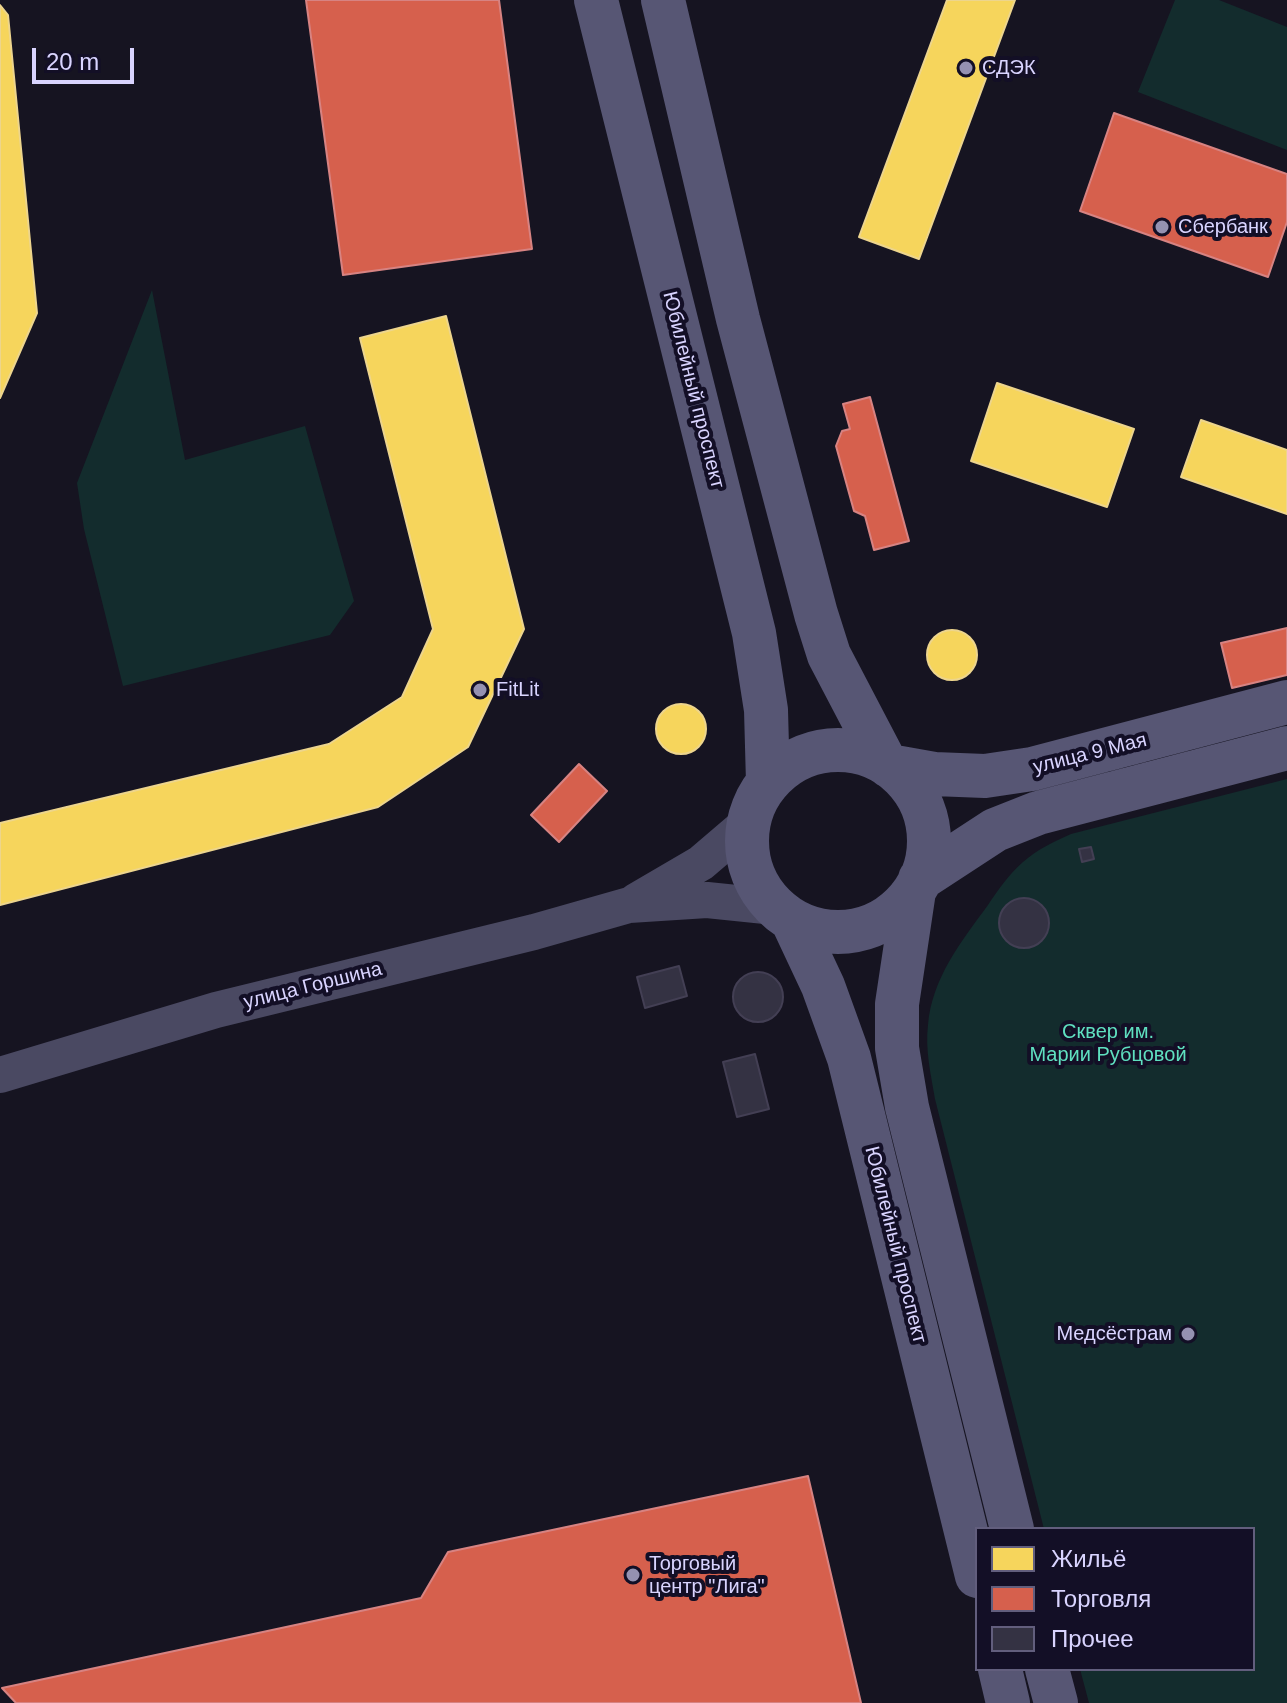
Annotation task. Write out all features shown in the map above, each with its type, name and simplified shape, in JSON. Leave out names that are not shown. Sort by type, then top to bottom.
[{"type":"main road","name":"Юбилейный проспект","points":[[596,0],[754,633],[766,710],[768,783]]},
{"type":"main road","points":[[663,0],[738,319],[829,655],[887,764],[904,778],[918,798],[926,821],[929,845],[917,885],[897,1004],[897,1048],[907,1107],[1012,1527]]},
{"type":"main road","name":"улица 9 Мая","points":[[887,764],[934,774],[985,776],[1032,769],[1287,702]]},
{"type":"main road","points":[[784,913],[814,929],[836,932],[859,929],[881,921],[899,908],[917,885],[995,830],[1038,813],[1287,748]]},
{"type":"main road","name":"Юбилейный проспект","points":[[887,764],[862,753],[837,750],[813,753],[790,763],[768,783],[757,799],[749,822],[747,847],[752,871],[761,891],[784,913],[823,986],[849,1058],[975,1568]]},
{"type":"main road","points":[[1000,1671],[1008,1703]]},
{"type":"main road","points":[[1048,1671],[1056,1703]]},
{"type":"street","name":"улица Горшина","points":[[629,905],[701,863],[749,822]]},
{"type":"street","name":"улица Горшина","points":[[0,1075],[216,1010],[534,932],[629,905],[707,900],[784,913]]},
{"type":"green space","points":[[1175,0],[1219,0],[1287,27],[1287,150],[1138,92]]},
{"type":"green space","points":[[152,290],[185,460],[305,426],[354,601],[330,635],[123,686],[84,529],[77,483]]},
{"type":"green space","name":"Сквер им. Марии Рубцовой","points":[[1287,779],[1287,1703],[1089,1703],[1081,1671],[1255,1671],[1255,1527],[1043,1527],[935,1099],[927,1044],[928,1025],[935,992],[949,961],[1008,877],[1040,850],[1071,834]]},
{"type":"building: Жильё","points":[[947,0],[1015,0],[919,259],[859,237]]},
{"type":"building: Жильё","points":[[0,5],[8,15],[37,313],[0,398]]},
{"type":"building: Жильё","points":[[446,316],[524,629],[468,747],[378,807],[0,905],[0,823],[329,744],[402,697],[433,629],[360,338]]},
{"type":"building: Жильё","points":[[997,383],[1134,429],[1107,507],[971,461]]},
{"type":"building: Жильё","points":[[1201,420],[1287,450],[1287,514],[1181,477]]},
{"type":"building: Жильё","points":[[952,630],[970,637],[977,655],[970,673],[952,680],[934,673],[927,655],[934,637]]},
{"type":"building: Жильё","points":[[681,704],[699,711],[706,729],[699,747],[681,754],[663,747],[656,729],[663,711]]},
{"type":"building: Торговля","points":[[306,0],[499,0],[532,249],[343,275]]},
{"type":"building: Торговля","points":[[1114,113],[1287,174],[1287,222],[1268,277],[1080,211]]},
{"type":"building: Торговля","points":[[870,397],[909,541],[874,550],[865,516],[854,511],[836,446],[842,431],[850,429],[843,404]]},
{"type":"building: Торговля","points":[[1287,628],[1287,675],[1232,688],[1221,643]]},
{"type":"building: Торговля","points":[[579,764],[607,791],[559,842],[531,815]]},
{"type":"building: Торговля","name":"Торговый центр \"Лига\"","points":[[808,1476],[861,1703],[16,1703],[2,1688],[421,1598],[448,1552]]},
{"type":"building: Прочее","points":[[1091,847],[1094,859],[1082,862],[1079,849]]},
{"type":"building: Прочее","points":[[1024,898],[1042,905],[1049,923],[1042,941],[1024,948],[1006,941],[999,923],[1006,905]]},
{"type":"building: Прочее","points":[[679,966],[687,996],[645,1008],[637,977]]},
{"type":"building: Прочее","points":[[758,972],[776,979],[783,997],[776,1015],[758,1022],[740,1015],[733,997],[740,979]]},
{"type":"building: Прочее","points":[[755,1054],[769,1109],[737,1117],[723,1062]]},
{"type":"place","name":"СДЭК","points":[[966,68]]},
{"type":"place","name":"Сбербанк","points":[[1162,227]]},
{"type":"place","name":"FitLit","points":[[480,690]]},
{"type":"place","name":"Медсёстрам","points":[[1188,1334]]},
{"type":"place","name":"Торговый центр \"Лига\"","points":[[633,1575]]}]
